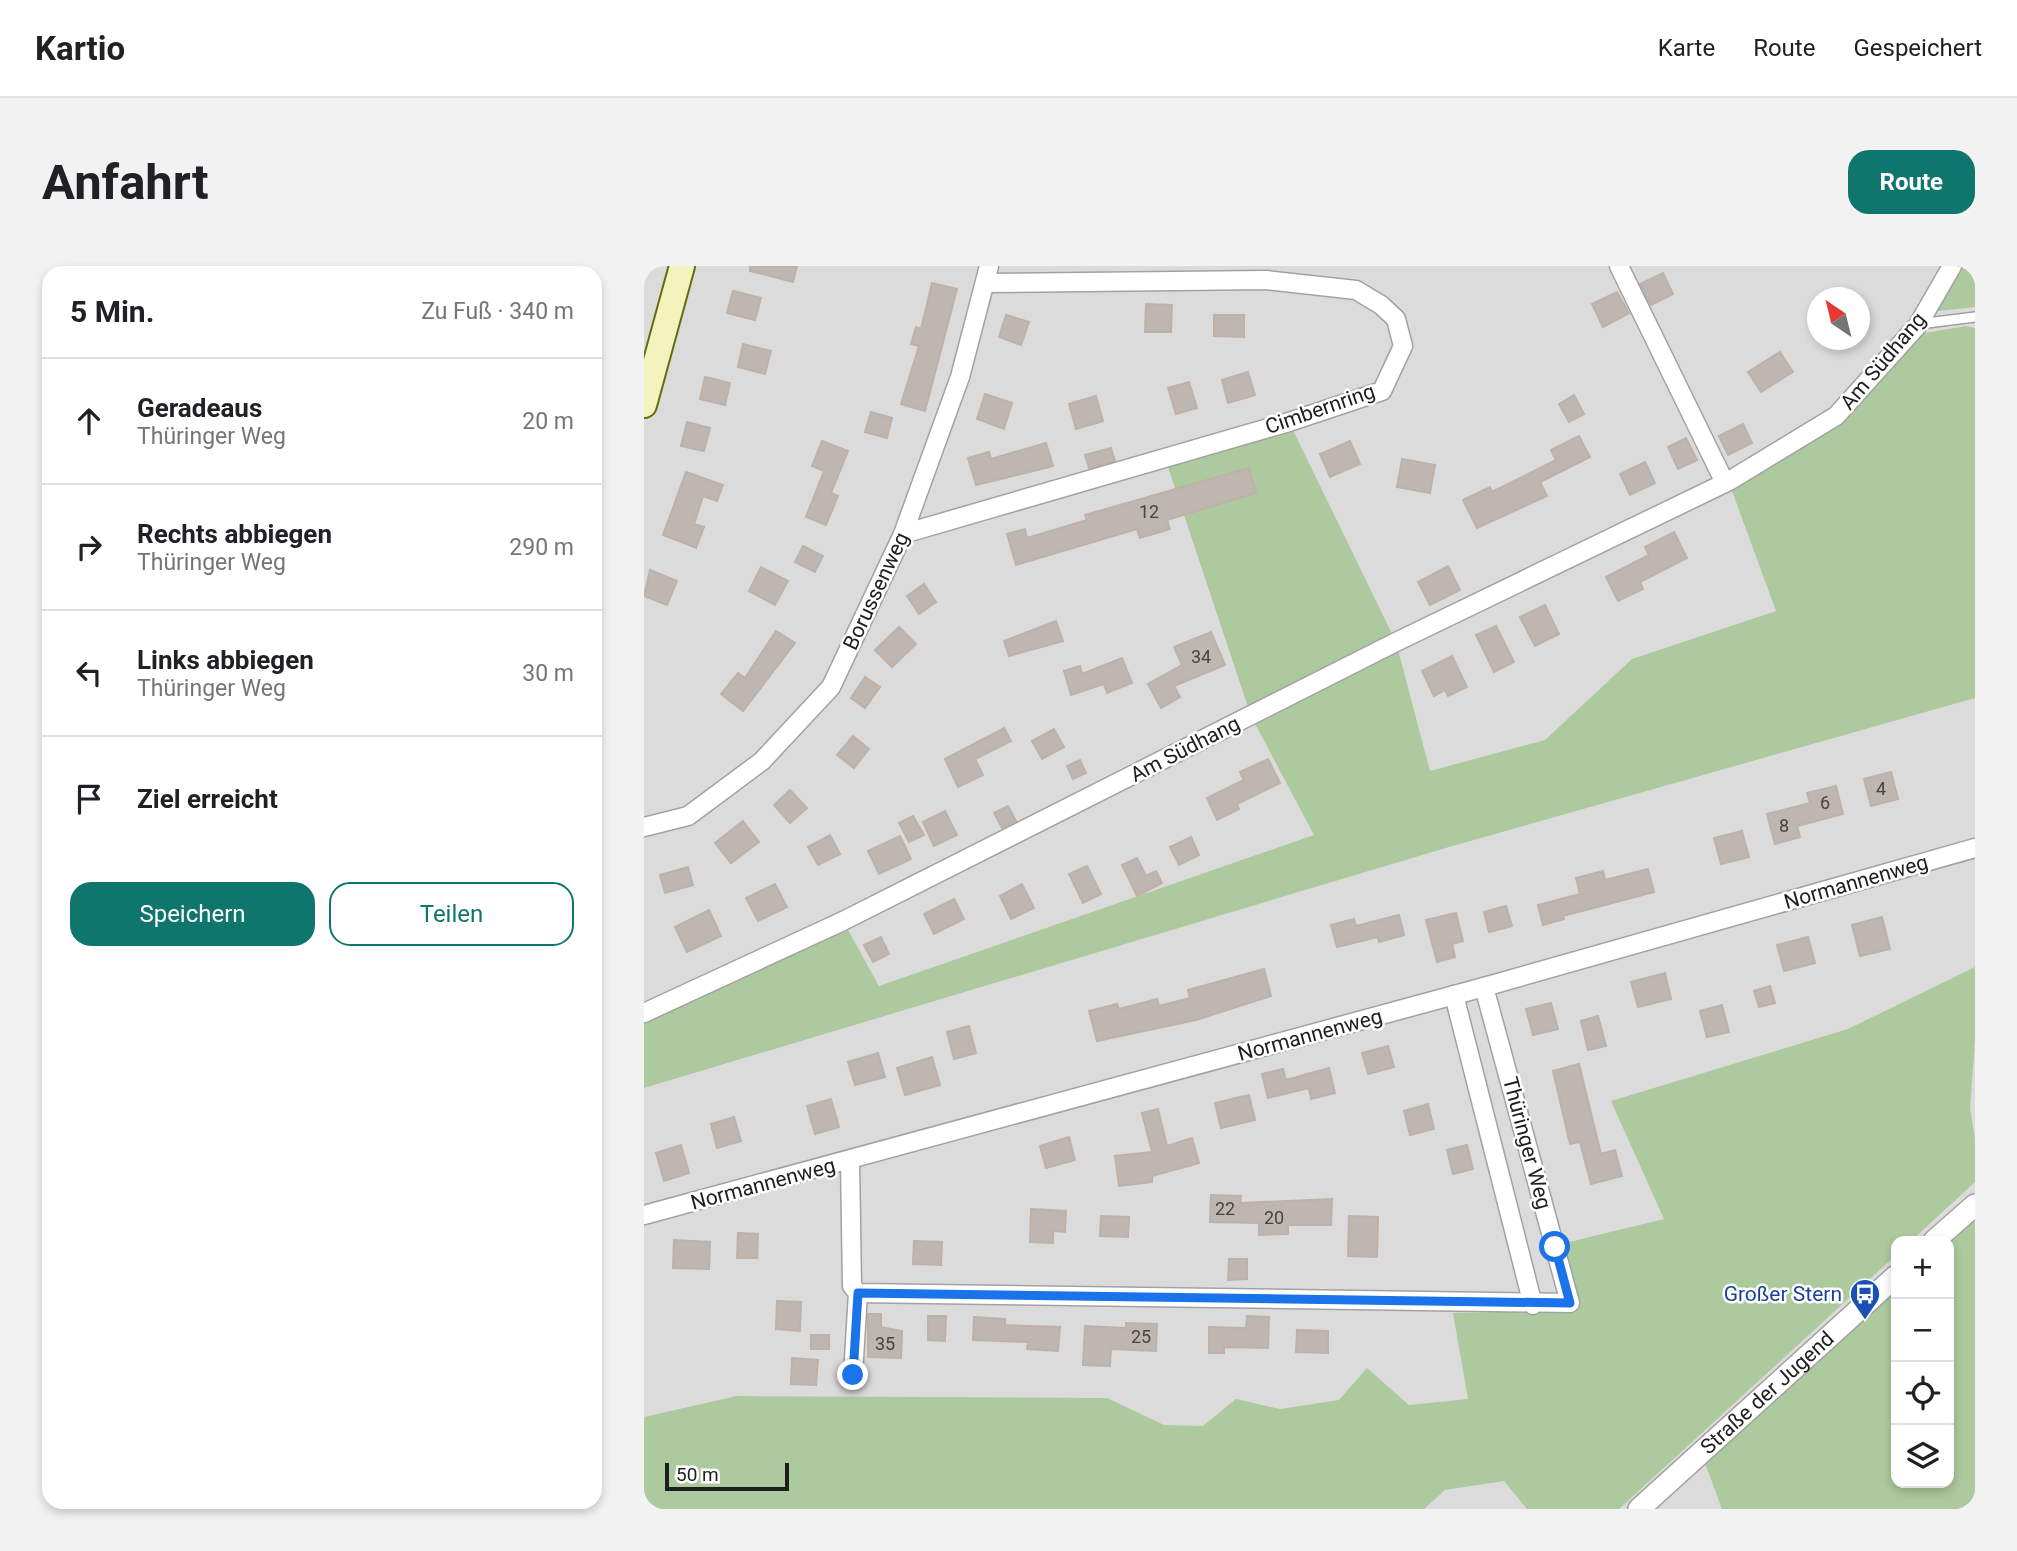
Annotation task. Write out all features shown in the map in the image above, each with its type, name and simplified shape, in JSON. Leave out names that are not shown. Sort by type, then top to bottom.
[{"type":"main road","points":[[644,405],[682,266]]},
{"type":"street","name":"Am Südhang","points":[[644,1013],[843,921],[1396,642],[1725,483],[1836,416],[1918,325],[1952,266]]},
{"type":"street","points":[[1619,269],[1725,483]]},
{"type":"street","name":"Borussenweg","points":[[644,827],[688,816],[762,761],[831,687],[903,534],[960,377],[987,275]]},
{"type":"street","name":"Cimbernring","points":[[903,534],[1289,422],[1382,391],[1404,345],[1395,319],[1381,305],[1356,290],[1266,280],[987,275]]},
{"type":"street","name":"Normannenweg","points":[[644,1216],[1485,987],[1975,848]]},
{"type":"street","name":"Thüringer Weg","points":[[858,1293],[1533,1305],[1570,1303],[1485,987]]},
{"type":"street","name":"Thüringer Weg","points":[[1454,995],[1533,1305]]},
{"type":"street","points":[[850,1161],[852,1286],[858,1293],[853,1375]]},
{"type":"street","points":[[1940,1236],[1974,1209]]},
{"type":"street","name":"Straße der Jugend","points":[[1639,1509],[1891,1281]]},
{"type":"lane","points":[[1918,325],[1975,317]]},
{"type":"shaded area","points":[[644,266],[1975,266],[1975,1509],[644,1509]]},
{"type":"green space","points":[[1958,266],[1975,266],[1975,307],[1930,312]]},
{"type":"green space","points":[[1966,326],[1975,328],[1975,698],[1449,847],[644,1088],[644,1013],[843,921],[879,986],[1314,835],[1251,716],[1165,458],[1289,422],[1396,642],[1430,771],[1545,740],[1632,659],[1776,611],[1732,491],[1842,423],[1919,334]]},
{"type":"green space","points":[[1975,967],[1975,1040],[1970,1108],[1975,1139],[1975,1182],[1916,1236],[1891,1236],[1891,1260],[1619,1509],[1527,1509],[1504,1481],[1445,1490],[1424,1509],[644,1509],[644,1417],[737,1396],[1107,1398],[1164,1425],[1203,1426],[1236,1399],[1280,1409],[1339,1400],[1367,1368],[1409,1405],[1468,1399],[1453,1313],[1575,1311],[1565,1243],[1664,1219],[1611,1101],[1848,1029]]},
{"type":"green space","points":[[1975,1220],[1975,1509],[1722,1509],[1705,1463],[1891,1296],[1891,1488],[1954,1488],[1954,1239]]},
{"type":"building","points":[[750,266],[797,266],[793,282],[750,271]]},
{"type":"building","points":[[1663,273],[1673,294],[1651,305],[1640,284]]},
{"type":"building","points":[[932,283],[957,289],[925,411],[901,404],[919,346],[911,344],[916,327],[921,329]]},
{"type":"building","points":[[733,291],[761,298],[755,320],[727,313]]},
{"type":"building","points":[[1617,292],[1629,313],[1603,327],[1592,304]]},
{"type":"building","points":[[1146,304],[1172,305],[1171,332],[1145,332]]},
{"type":"building","points":[[1006,315],[1029,322],[1021,345],[999,337]]},
{"type":"building","points":[[1214,315],[1244,315],[1244,337],[1214,336]]},
{"type":"building","points":[[743,344],[771,351],[765,374],[738,367]]},
{"type":"building","points":[[1780,352],[1793,372],[1761,392],[1748,372]]},
{"type":"building","points":[[1248,372],[1255,395],[1228,403],[1222,380]]},
{"type":"building","points":[[705,377],[730,383],[725,405],[700,399]]},
{"type":"building","points":[[1189,382],[1197,408],[1176,414],[1168,388]]},
{"type":"building","points":[[985,394],[1012,403],[1004,429],[977,419]]},
{"type":"building","points":[[1574,395],[1584,414],[1569,422],[1559,404]]},
{"type":"building","points":[[1096,396],[1103,421],[1076,429],[1069,404]]},
{"type":"building","points":[[871,412],[892,418],[887,438],[865,432]]},
{"type":"building","points":[[687,422],[710,428],[704,451],[681,446]]},
{"type":"building","points":[[1743,424],[1752,443],[1728,455],[1719,436]]},
{"type":"building","points":[[1579,436],[1590,457],[1540,482],[1547,496],[1477,528],[1463,500],[1490,487],[1492,492],[1556,460],[1551,450]]},
{"type":"building","points":[[1686,438],[1697,460],[1678,469],[1668,447]]},
{"type":"building","points":[[822,441],[848,451],[831,493],[838,496],[826,525],[806,517],[824,471],[812,466]]},
{"type":"building","points":[[1350,441],[1360,464],[1330,477],[1320,454]]},
{"type":"building","points":[[1046,443],[1053,466],[976,485],[968,458],[989,452],[991,459]]},
{"type":"building","points":[[1111,448],[1115,461],[1089,468],[1085,455]]},
{"type":"building","points":[[1402,459],[1435,465],[1430,493],[1397,487]]},
{"type":"building","points":[[1645,462],[1655,483],[1630,495],[1620,474]]},
{"type":"building","points":[[1249,468],[1256,493],[1167,520],[1170,529],[1140,538],[1137,529],[1016,565],[1007,534],[1025,529],[1027,538],[1087,520],[1085,515]]},
{"type":"building","points":[[686,472],[723,485],[717,501],[703,496],[694,524],[704,527],[696,548],[663,535]]},
{"type":"building","points":[[1674,532],[1687,558],[1640,582],[1643,589],[1618,601],[1606,577],[1649,555],[1645,547]]},
{"type":"building","points":[[803,546],[823,556],[815,572],[795,562]]},
{"type":"building","points":[[1448,566],[1460,590],[1430,605],[1418,582]]},
{"type":"building","points":[[761,567],[788,581],[775,605],[749,591]]},
{"type":"building","points":[[650,570],[677,581],[667,605],[644,596]]},
{"type":"building","points":[[924,584],[936,602],[919,614],[907,596]]},
{"type":"building","points":[[1545,605],[1559,634],[1535,646],[1520,617]]},
{"type":"building","points":[[1056,621],[1063,641],[1009,656],[1004,641]]},
{"type":"building","points":[[1496,626],[1514,662],[1494,672],[1476,635]]},
{"type":"building","points":[[899,627],[916,644],[892,667],[875,650]]},
{"type":"building","points":[[776,631],[795,643],[743,711],[721,694],[738,673],[745,678]]},
{"type":"building","points":[[1211,632],[1225,665],[1174,686],[1180,697],[1161,708],[1148,684],[1182,665],[1174,647]]},
{"type":"building","points":[[1452,656],[1467,687],[1448,696],[1445,690],[1434,696],[1422,671]]},
{"type":"building","points":[[1122,658],[1132,683],[1107,693],[1104,684],[1071,695],[1064,671],[1080,666],[1082,674]]},
{"type":"building","points":[[865,677],[880,687],[865,708],[851,698]]},
{"type":"building","points":[[1004,728],[1011,741],[975,759],[983,775],[958,787],[945,759]]},
{"type":"building","points":[[1054,729],[1064,747],[1042,759],[1032,741]]},
{"type":"building","points":[[853,736],[869,749],[854,768],[837,755]]},
{"type":"building","points":[[1268,759],[1280,783],[1237,804],[1239,809],[1217,820],[1207,798],[1244,780],[1240,772]]},
{"type":"building","points":[[1080,760],[1086,773],[1073,779],[1067,766]]},
{"type":"building","points":[[1891,772],[1898,799],[1871,806],[1864,779]]},
{"type":"building","points":[[1836,786],[1843,814],[1797,826],[1800,837],[1775,844],[1767,814],[1810,803],[1807,793]]},
{"type":"building","points":[[790,790],[807,808],[790,823],[774,805]]},
{"type":"building","points":[[1008,806],[1016,821],[1002,828],[994,813]]},
{"type":"building","points":[[945,811],[957,835],[934,846],[923,822]]},
{"type":"building","points":[[913,816],[924,835],[909,842],[899,823]]},
{"type":"building","points":[[743,821],[759,842],[731,863],[715,843]]},
{"type":"building","points":[[1742,831],[1749,857],[1721,864],[1714,838]]},
{"type":"building","points":[[830,835],[840,854],[818,865],[808,847]]},
{"type":"building","points":[[900,836],[911,859],[879,874],[868,851]]},
{"type":"building","points":[[1191,837],[1199,855],[1179,865],[1170,847]]},
{"type":"building","points":[[1137,858],[1146,876],[1156,871],[1162,883],[1137,896],[1122,865]]},
{"type":"building","points":[[1087,866],[1101,894],[1083,903],[1069,874]]},
{"type":"building","points":[[688,867],[693,885],[665,893],[660,875]]},
{"type":"building","points":[[1648,869],[1654,892],[1563,916],[1564,919],[1543,925],[1538,905],[1580,894],[1576,878],[1603,871],[1605,880]]},
{"type":"building","points":[[775,884],[787,907],[758,921],[746,898]]},
{"type":"building","points":[[1022,884],[1034,908],[1011,919],[1000,896]]},
{"type":"building","points":[[954,899],[964,919],[934,934],[924,914]]},
{"type":"building","points":[[1506,906],[1512,926],[1489,932],[1484,912]]},
{"type":"building","points":[[709,910],[721,936],[687,952],[675,927]]},
{"type":"building","points":[[1456,913],[1463,941],[1452,944],[1455,957],[1437,962],[1426,920]]},
{"type":"building","points":[[1399,915],[1404,935],[1379,942],[1378,937],[1337,947],[1331,925],[1354,919],[1356,926]]},
{"type":"building","points":[[1882,917],[1890,949],[1860,956],[1852,925]]},
{"type":"building","points":[[881,937],[889,954],[873,962],[864,945]]},
{"type":"building","points":[[1808,937],[1815,963],[1784,971],[1777,945]]},
{"type":"building","points":[[1264,969],[1271,996],[1196,1020],[1097,1041],[1089,1011],[1117,1004],[1119,1009],[1157,999],[1159,1006],[1190,998],[1188,990]]},
{"type":"building","points":[[1665,973],[1671,999],[1638,1007],[1631,982]]},
{"type":"building","points":[[1770,986],[1775,1003],[1759,1007],[1754,991]]},
{"type":"building","points":[[1551,1003],[1558,1029],[1533,1035],[1526,1009]]},
{"type":"building","points":[[1722,1005],[1729,1032],[1707,1037],[1700,1011]]},
{"type":"building","points":[[1598,1016],[1606,1046],[1588,1050],[1581,1021]]},
{"type":"building","points":[[969,1026],[976,1053],[954,1059],[947,1032]]},
{"type":"building","points":[[1388,1046],[1394,1067],[1368,1074],[1362,1053]]},
{"type":"building","points":[[878,1053],[885,1077],[855,1085],[848,1062]]},
{"type":"building","points":[[932,1057],[940,1085],[905,1095],[897,1068]]},
{"type":"building","points":[[1579,1064],[1601,1154],[1615,1150],[1622,1176],[1591,1184],[1580,1142],[1570,1144],[1553,1071]]},
{"type":"building","points":[[1329,1068],[1335,1093],[1311,1099],[1309,1088],[1268,1098],[1262,1074],[1283,1069],[1286,1080]]},
{"type":"building","points":[[1249,1095],[1255,1120],[1221,1128],[1215,1103]]},
{"type":"building","points":[[831,1099],[839,1127],[815,1134],[807,1106]]},
{"type":"building","points":[[1428,1104],[1434,1129],[1410,1135],[1404,1111]]},
{"type":"building","points":[[1158,1109],[1167,1146],[1192,1138],[1199,1163],[1152,1176],[1152,1182],[1119,1186],[1115,1156],[1152,1152],[1142,1113]]},
{"type":"building","points":[[734,1117],[741,1141],[717,1148],[711,1124]]},
{"type":"building","points":[[1069,1137],[1075,1160],[1046,1168],[1040,1146]]},
{"type":"building","points":[[681,1145],[689,1173],[664,1181],[656,1153]]},
{"type":"building","points":[[1467,1145],[1473,1169],[1453,1174],[1447,1150]]},
{"type":"building","points":[[1211,1195],[1241,1196],[1240,1203],[1332,1199],[1331,1225],[1288,1225],[1288,1234],[1259,1235],[1259,1223],[1210,1222]]},
{"type":"building","points":[[1031,1209],[1066,1211],[1065,1232],[1053,1231],[1053,1243],[1030,1242]]},
{"type":"building","points":[[1101,1216],[1129,1217],[1128,1237],[1100,1236]]},
{"type":"building","points":[[1349,1216],[1378,1217],[1377,1257],[1348,1256]]},
{"type":"building","points":[[738,1233],[758,1234],[757,1258],[737,1258]]},
{"type":"building","points":[[674,1240],[710,1242],[709,1269],[673,1268]]},
{"type":"building","points":[[914,1241],[942,1242],[941,1265],[913,1264]]},
{"type":"building","points":[[1229,1259],[1247,1259],[1247,1279],[1228,1280]]},
{"type":"building","points":[[777,1301],[801,1302],[800,1331],[776,1329]]},
{"type":"building","points":[[868,1314],[881,1314],[881,1327],[902,1331],[901,1358],[868,1357]]},
{"type":"building","points":[[928,1316],[946,1316],[945,1341],[928,1340]]},
{"type":"building","points":[[1247,1316],[1269,1317],[1268,1348],[1224,1347],[1224,1353],[1209,1353],[1209,1327],[1246,1328]]},
{"type":"building","points":[[974,1317],[1005,1319],[1005,1325],[1060,1327],[1058,1351],[1027,1349],[1028,1342],[973,1340]]},
{"type":"building","points":[[1126,1323],[1157,1324],[1156,1351],[1111,1349],[1110,1366],[1083,1365],[1085,1326],[1126,1328]]},
{"type":"building","points":[[1297,1330],[1328,1331],[1328,1353],[1296,1352]]},
{"type":"building","points":[[811,1335],[829,1335],[829,1349],[811,1349]]},
{"type":"building","points":[[792,1358],[818,1360],[816,1385],[791,1384]]},
{"type":"place","name":"Großer Stern","points":[[1865,1321]]},
{"type":"route","points":[[853,1375],[858,1293],[1533,1305],[1570,1303],[1555,1247]]}]
